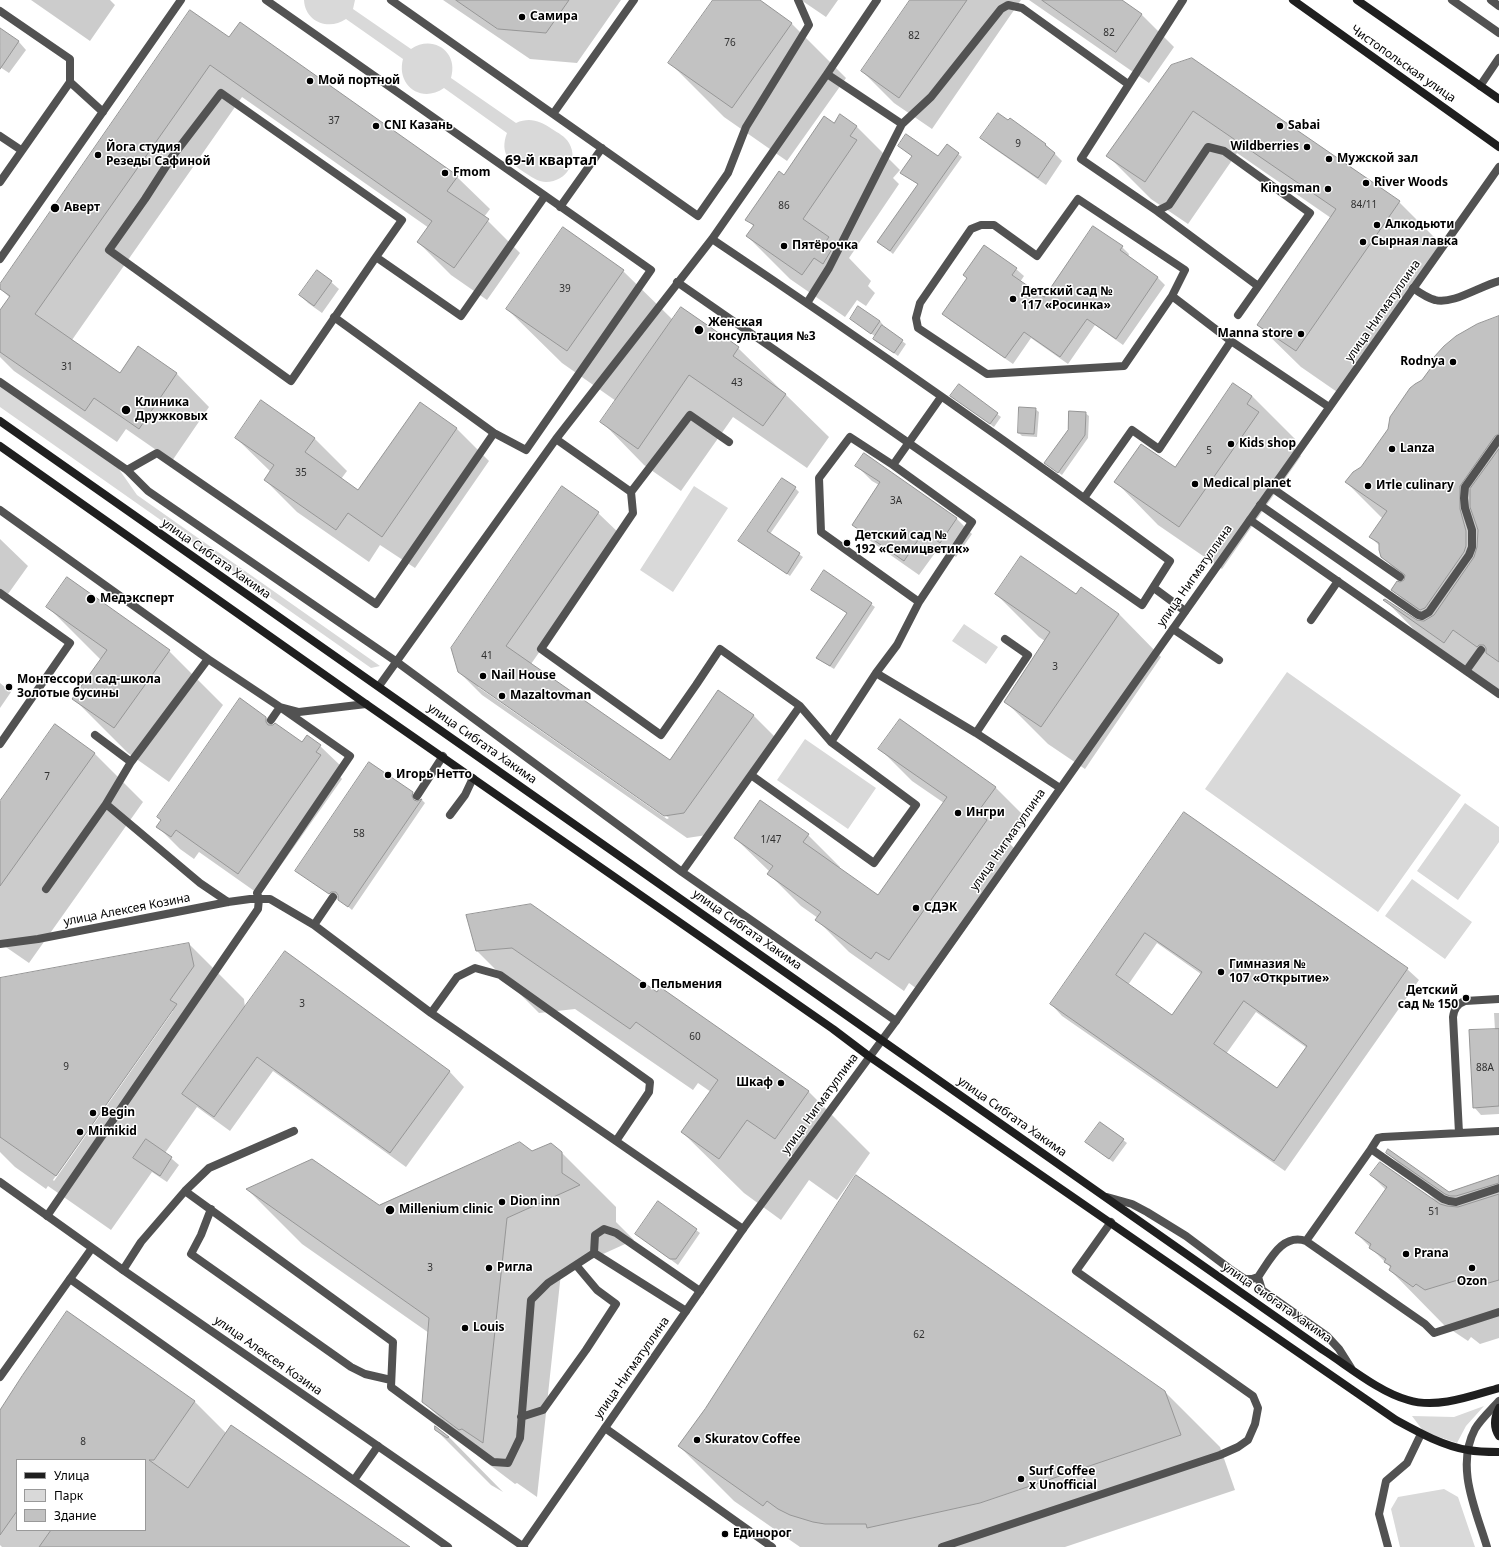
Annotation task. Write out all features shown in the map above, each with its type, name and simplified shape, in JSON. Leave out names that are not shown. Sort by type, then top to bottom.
[{"type":"main road","name":"Чистопольская улица","points":[[1293,0],[1499,147]]},
{"type":"main road","points":[[1357,0],[1498,97]]},
{"type":"main road","name":"улица Сибгата Хакима","points":[[0,421],[1106,1197],[1351,1368],[1388,1392],[1408,1400],[1435,1402],[1462,1399],[1499,1388]]},
{"type":"main road","points":[[0,446],[366,704],[833,1029],[870,1057],[1396,1420],[1421,1434],[1468,1450],[1499,1452]]},
{"type":"main road","points":[[1499,1408],[1495,1416],[1495,1424],[1499,1436]]},
{"type":"street","points":[[0,259],[181,0]]},
{"type":"street","points":[[266,0],[652,270],[526,450],[494,433],[334,317]]},
{"type":"street","points":[[391,0],[698,216],[728,173],[746,127],[809,25],[798,0]]},
{"type":"street","points":[[553,114],[634,0]]},
{"type":"street","points":[[379,686],[556,439],[712,239],[877,0]]},
{"type":"street","points":[[1183,0],[1081,159],[1157,211],[1258,286]]},
{"type":"street","points":[[1452,0],[1499,34]]},
{"type":"street","points":[[1491,0],[1499,6]]},
{"type":"street","points":[[807,303],[829,268],[902,124],[931,97],[1001,9],[1008,5],[1022,8],[1128,84]]},
{"type":"street","points":[[0,10],[70,59],[70,82],[0,182]]},
{"type":"street","points":[[1480,86],[1499,58]]},
{"type":"street","points":[[827,74],[902,124]]},
{"type":"street","points":[[70,82],[103,112]]},
{"type":"street","points":[[221,93],[402,220],[376,257],[291,381],[109,250],[145,199],[172,157],[221,93]]},
{"type":"street","points":[[0,136],[21,150]]},
{"type":"street","points":[[1157,211],[1169,205],[1208,147],[1224,151],[1310,212],[1238,315]]},
{"type":"street","points":[[560,206],[602,148]]},
{"type":"street","name":"улица Нигматуллина","points":[[523,1546],[743,1229],[896,1021],[1499,167]]},
{"type":"street","points":[[376,257],[461,316],[545,196]]},
{"type":"street","points":[[1078,198],[1185,270],[1172,296],[1124,366],[987,374],[918,328],[916,318],[920,303],[971,230],[981,225],[994,225],[1037,256],[1078,198]]},
{"type":"street","points":[[677,282],[1142,605],[1170,562],[1084,498],[941,397],[807,303],[712,239]]},
{"type":"street","points":[[1413,288],[1434,300],[1445,302],[1453,300],[1490,283],[1499,281]]},
{"type":"street","points":[[1172,296],[1231,341],[1329,407]]},
{"type":"street","points":[[1084,498],[1132,430],[1159,449],[1231,341]]},
{"type":"street","points":[[0,382],[127,470],[148,492],[397,662],[682,872],[896,1021]]},
{"type":"street","points":[[893,465],[941,397]]},
{"type":"street","points":[[729,442],[690,415],[631,492],[633,513],[541,649],[661,735],[720,649],[800,706],[831,742],[916,805],[874,863],[751,775]]},
{"type":"street","points":[[127,470],[157,453],[376,604],[494,433]]},
{"type":"street","points":[[831,742],[876,673],[896,646],[920,602],[972,522],[893,465],[850,437],[819,478],[820,532],[920,602]]},
{"type":"street","points":[[556,439],[631,492]]},
{"type":"street","points":[[1260,505],[1418,615],[1422,616],[1429,612],[1469,555],[1472,546],[1472,530],[1464,508],[1465,487],[1499,439]]},
{"type":"street","points":[[1272,488],[1400,577]]},
{"type":"street","points":[[0,510],[208,659],[350,756],[257,893],[259,899],[258,909],[47,1216]]},
{"type":"street","points":[[1250,520],[1499,694]]},
{"type":"street","points":[[1311,620],[1338,581]]},
{"type":"street","points":[[1154,588],[1185,611]]},
{"type":"street","points":[[0,594],[70,643],[0,744]]},
{"type":"street","points":[[1172,629],[1219,660]]},
{"type":"street","points":[[976,733],[1028,655],[1005,639]]},
{"type":"street","points":[[1466,671],[1480,650]]},
{"type":"street","points":[[46,889],[106,804],[131,762],[208,659]]},
{"type":"street","points":[[876,673],[976,733],[1060,788]]},
{"type":"street","points":[[280,707],[299,712],[366,704]]},
{"type":"street","points":[[682,872],[800,706]]},
{"type":"street","points":[[271,720],[280,707]]},
{"type":"street","points":[[96,735],[131,762]]},
{"type":"street","points":[[417,796],[442,756]]},
{"type":"street","points":[[450,815],[465,795],[473,778]]},
{"type":"street","points":[[106,804],[200,883],[228,902]]},
{"type":"street","points":[[314,925],[334,897]]},
{"type":"street","name":"улица Алексея Козина","points":[[0,944],[38,939],[228,902],[270,899],[314,925],[431,1013],[743,1229]]},
{"type":"street","points":[[431,1013],[457,977],[475,968],[500,975],[650,1082],[649,1092],[616,1140]]},
{"type":"street","points":[[1459,1133],[1453,1017],[1454,1011],[1460,1003],[1465,1001],[1499,1000]]},
{"type":"street","points":[[124,1270],[141,1242],[185,1191],[209,1168],[294,1131]]},
{"type":"street","points":[[1306,1241],[1378,1138],[1499,1131]]},
{"type":"street","points":[[1371,1148],[1443,1199],[1449,1201],[1456,1202],[1499,1188]]},
{"type":"street","name":"улица Алексея Козина","points":[[0,1182],[92,1248],[523,1546]]},
{"type":"street","points":[[185,1191],[393,1342],[391,1386],[492,1462],[508,1463],[520,1438],[530,1300],[548,1283],[594,1253]]},
{"type":"street","points":[[1106,1197],[1132,1204],[1147,1212],[1186,1236],[1246,1279],[1258,1277],[1283,1243],[1294,1239],[1306,1241],[1425,1324],[1434,1333],[1499,1312]]},
{"type":"street","points":[[211,1209],[201,1235],[191,1254],[351,1367],[365,1374],[391,1380]]},
{"type":"street","points":[[942,1547],[1220,1455],[1238,1447],[1248,1440],[1255,1424],[1258,1408],[1253,1396],[1076,1271],[1110,1222]]},
{"type":"street","points":[[594,1253],[595,1235],[604,1229],[616,1233],[700,1291]]},
{"type":"street","points":[[0,1378],[92,1248]]},
{"type":"street","points":[[594,1253],[686,1311]]},
{"type":"street","points":[[521,1417],[543,1410],[586,1350],[616,1304],[597,1290],[576,1264]]},
{"type":"street","points":[[1258,1277],[1262,1290],[1327,1336],[1339,1349],[1351,1368]]},
{"type":"street","points":[[70,1279],[448,1547]]},
{"type":"street","points":[[1487,1547],[1466,1478],[1468,1450],[1476,1429],[1499,1401]]},
{"type":"street","points":[[605,1428],[772,1547]]},
{"type":"street","points":[[1388,1547],[1379,1514],[1386,1481],[1407,1463],[1421,1434]]},
{"type":"street","points":[[354,1480],[378,1446]]},
{"type":"green space","points":[[304,0],[355,0],[353,9],[411,49],[419,45],[428,44],[442,48],[448,53],[451,60],[451,78],[516,123],[526,120],[539,122],[566,138],[572,150],[573,156],[569,169],[560,178],[553,181],[538,181],[511,162],[505,152],[504,147],[507,133],[444,88],[427,94],[419,93],[412,89],[403,77],[403,59],[346,19],[339,23],[326,24],[313,19],[305,8]]},
{"type":"green space","points":[[0,383],[116,465],[137,495],[380,666],[371,668],[0,407]]},
{"type":"green space","points":[[694,486],[728,508],[673,592],[640,570]]},
{"type":"green space","points":[[964,624],[998,647],[986,664],[952,641]]},
{"type":"green space","points":[[1287,672],[1461,795],[1378,912],[1205,789]]},
{"type":"green space","points":[[805,739],[876,788],[848,829],[777,780]]},
{"type":"green space","points":[[1465,803],[1499,827],[1499,842],[1458,900],[1417,871]]},
{"type":"green space","points":[[1412,879],[1472,922],[1445,959],[1385,916]]},
{"type":"green space","points":[[1484,1406],[1466,1426],[1457,1443],[1424,1432],[1412,1416],[1454,1417]]},
{"type":"green space","points":[[1444,1489],[1458,1497],[1475,1547],[1400,1547],[1391,1509],[1398,1497]]},
{"type":"building","points":[[456,0],[569,0],[546,33],[498,29]]},
{"type":"building","points":[[713,0],[760,0],[792,23],[732,108],[668,63]]},
{"type":"building","points":[[910,0],[967,0],[899,98],[861,71]]},
{"type":"building","points":[[1042,0],[1122,0],[1142,14],[1116,52]]},
{"type":"building","points":[[190,10],[229,37],[240,22],[458,176],[447,191],[489,219],[454,268],[417,242],[432,221],[210,65],[35,314],[120,373],[138,346],[177,373],[139,429],[94,398],[85,411],[0,352],[0,310],[10,296],[0,289],[0,284]]},
{"type":"building","points":[[0,28],[19,41],[0,69]]},
{"type":"building","points":[[1192,58],[1400,201],[1296,351],[1257,325],[1336,209],[1193,111],[1145,182],[1106,156],[1171,65]]},
{"type":"building","points":[[998,113],[1008,120],[1010,118],[1046,144],[1045,145],[1055,153],[1038,178],[980,138]]},
{"type":"building","points":[[840,114],[857,126],[850,136],[857,140],[803,219],[829,237],[824,244],[832,249],[823,264],[814,258],[802,275],[746,236],[754,225],[745,220],[779,171],[784,175],[824,116],[834,123]]},
{"type":"building","points":[[906,134],[938,156],[947,144],[959,153],[890,251],[877,242],[918,184],[900,173],[912,156],[898,146]]},
{"type":"building","points":[[1093,226],[1123,246],[1120,250],[1158,277],[1116,339],[1087,319],[1060,357],[1024,332],[1005,358],[942,314],[967,278],[963,275],[984,245],[1017,268],[1012,275],[1044,297]]},
{"type":"building","points":[[563,227],[624,270],[567,351],[506,309]]},
{"type":"building","points":[[317,270],[332,281],[314,306],[299,295]]},
{"type":"building","points":[[858,306],[880,321],[871,334],[850,319]]},
{"type":"building","points":[[681,307],[739,347],[733,356],[786,394],[763,426],[689,375],[638,449],[600,422]]},
{"type":"building","points":[[1499,316],[1499,434],[1495,436],[1460,486],[1460,509],[1466,531],[1466,546],[1464,552],[1425,608],[1420,610],[1391,590],[1397,581],[1400,582],[1404,580],[1405,575],[1381,557],[1379,543],[1369,537],[1387,511],[1345,482],[1353,472],[1361,467],[1388,429],[1390,417],[1410,388],[1422,380],[1436,361],[1434,357],[1444,346],[1456,336],[1477,324]]},
{"type":"building","points":[[882,325],[903,340],[894,353],[873,339]]},
{"type":"building","points":[[1233,383],[1252,396],[1247,404],[1259,412],[1179,527],[1114,482],[1141,444],[1175,467]]},
{"type":"building","points":[[959,384],[998,413],[990,424],[950,396]]},
{"type":"building","points":[[261,400],[315,438],[305,452],[358,490],[420,402],[457,428],[382,537],[348,513],[336,530],[264,480],[274,465],[235,438]]},
{"type":"building","points":[[1019,407],[1036,408],[1034,434],[1018,433]]},
{"type":"building","points":[[1069,411],[1086,412],[1085,435],[1058,473],[1044,463],[1068,430]]},
{"type":"building","points":[[1499,449],[1499,662],[1486,653],[1486,648],[1484,645],[1479,645],[1477,647],[1453,630],[1444,643],[1383,600],[1385,599],[1417,620],[1424,621],[1434,615],[1474,557],[1477,547],[1478,530],[1470,507],[1470,489]]},
{"type":"building","points":[[864,453],[957,518],[940,543],[924,531],[904,561],[852,525],[880,482],[855,466]]},
{"type":"building","points":[[782,478],[796,487],[767,531],[800,553],[787,574],[738,541]]},
{"type":"building","points":[[562,486],[599,512],[506,646],[670,760],[718,690],[754,715],[684,813],[664,816],[458,672],[451,648]]},
{"type":"building","points":[[1021,556],[1076,594],[1081,587],[1119,614],[1041,727],[1004,702],[1050,632],[995,594]]},
{"type":"building","points":[[824,570],[872,603],[830,666],[816,658],[847,613],[811,590]]},
{"type":"building","points":[[67,577],[170,650],[114,728],[72,699],[107,650],[46,607]]},
{"type":"building","points":[[240,698],[266,717],[266,722],[268,725],[273,725],[275,723],[302,742],[307,735],[321,745],[316,752],[321,755],[238,874],[176,830],[171,837],[156,827],[161,820],[157,817]]},
{"type":"building","points":[[900,719],[996,787],[977,813],[987,820],[889,960],[876,952],[871,959],[815,920],[821,912],[767,874],[773,866],[734,838],[760,800],[809,834],[803,842],[878,895],[947,797],[878,749]]},
{"type":"building","points":[[55,724],[95,753],[0,886],[0,801]]},
{"type":"building","points":[[369,762],[413,792],[412,796],[414,800],[417,801],[422,799],[348,907],[338,900],[338,895],[336,892],[331,892],[329,894],[295,871]]},
{"type":"building","points":[[1184,812],[1408,968],[1274,1161],[1050,1004]],"holes":[[[1145,933],[1202,972],[1172,1015],[1116,975]],[[1244,1001],[1307,1046],[1277,1088],[1214,1044]]]},
{"type":"building","points":[[531,904],[657,992],[660,987],[809,1091],[775,1139],[747,1120],[719,1159],[681,1132],[718,1080],[636,1022],[630,1029],[512,948],[476,951],[466,915]]},
{"type":"building","points":[[189,943],[194,966],[170,1000],[177,1004],[56,1176],[0,1137],[0,978]]},
{"type":"building","points":[[285,951],[450,1071],[390,1153],[257,1057],[214,1117],[182,1094]]},
{"type":"building","points":[[1499,1029],[1499,1106],[1473,1108],[1469,1030]]},
{"type":"building","points":[[1100,1122],[1124,1139],[1109,1159],[1085,1142]]},
{"type":"building","points":[[146,1139],[172,1157],[160,1176],[133,1158]]},
{"type":"building","points":[[520,1142],[532,1151],[551,1143],[562,1152],[562,1173],[580,1185],[507,1218],[483,1443],[462,1429],[459,1430],[422,1402],[429,1318],[246,1189],[312,1159],[379,1205]]},
{"type":"building","points":[[1388,1149],[1449,1192],[1499,1175],[1499,1183],[1456,1196],[1450,1196],[1386,1153]]},
{"type":"building","points":[[1380,1162],[1440,1204],[1447,1206],[1458,1207],[1499,1194],[1499,1280],[1485,1284],[1483,1280],[1464,1286],[1461,1279],[1425,1290],[1416,1284],[1413,1287],[1389,1270],[1391,1266],[1384,1262],[1386,1259],[1369,1248],[1371,1244],[1355,1233],[1387,1187],[1370,1175]]},
{"type":"building","points":[[856,1175],[1165,1391],[1181,1435],[980,1503],[867,1528],[866,1524],[825,1524],[813,1522],[790,1515],[767,1501],[763,1506],[678,1446],[705,1409]]},
{"type":"building","points":[[658,1201],[697,1229],[676,1259],[670,1259],[635,1234]]},
{"type":"building","points":[[67,1311],[195,1401],[154,1460],[149,1460],[188,1488],[231,1425],[410,1547],[39,1547],[50,1531],[146,1531],[146,1459],[16,1459],[16,1512],[0,1535],[0,1410]]},
{"type":"building","points":[[435,1426],[449,1437],[447,1438],[435,1430]]},
{"type":"place","name":"Самира","points":[[522,17]]},
{"type":"place","name":"Мой портной","points":[[310,81]]},
{"type":"place","name":"CNI Казань","points":[[376,126]]},
{"type":"place","name":"Sabai","points":[[1280,126]]},
{"type":"place","name":"Wildberries","points":[[1307,147]]},
{"type":"place","name":"Йога студия Резеды Сафиной","points":[[98,155]]},
{"type":"place","name":"Мужской зал","points":[[1329,159]]},
{"type":"place","name":"Fmom","points":[[445,173]]},
{"type":"place","name":"River Woods","points":[[1366,183]]},
{"type":"place","name":"Kingsman","points":[[1328,189]]},
{"type":"place","name":"Аверт","points":[[55,208]]},
{"type":"place","name":"Алкодьюти","points":[[1377,225]]},
{"type":"place","name":"Сырная лавка","points":[[1363,242]]},
{"type":"place","name":"Пятёрочка","points":[[784,246]]},
{"type":"place","name":"Детский сад № 117 «Росинка»","points":[[1013,299]]},
{"type":"place","name":"Женская консультация №3","points":[[699,330]]},
{"type":"place","name":"Manna store","points":[[1301,334]]},
{"type":"place","name":"Rodnya","points":[[1453,362]]},
{"type":"place","name":"Клиника Дружковых","points":[[126,410]]},
{"type":"place","name":"Kids shop","points":[[1231,444]]},
{"type":"place","name":"Lanza","points":[[1392,449]]},
{"type":"place","name":"Medical planet","points":[[1195,484]]},
{"type":"place","name":"Итle culinary","points":[[1368,486]]},
{"type":"place","name":"Детский сад № 192 «Семицветик»","points":[[847,543]]},
{"type":"place","name":"Медэксперт","points":[[91,599]]},
{"type":"place","name":"Nail House","points":[[483,676]]},
{"type":"place","name":"Монтессори сад-школа Золотые бусины","points":[[9,687]]},
{"type":"place","name":"Mazaltovman","points":[[502,696]]},
{"type":"place","name":"Игорь Нетто","points":[[388,775]]},
{"type":"place","name":"Ингри","points":[[958,813]]},
{"type":"place","name":"СДЭК","points":[[916,908]]},
{"type":"place","name":"Гимназия № 107 «Открытие»","points":[[1221,972]]},
{"type":"place","name":"Пельмения","points":[[643,985]]},
{"type":"place","name":"Детский сад № 150","points":[[1466,998]]},
{"type":"place","name":"Шкаф","points":[[781,1083]]},
{"type":"place","name":"Begin","points":[[93,1113]]},
{"type":"place","name":"Mimikid","points":[[80,1132]]},
{"type":"place","name":"Dion inn","points":[[502,1202]]},
{"type":"place","name":"Millenium clinic","points":[[390,1210]]},
{"type":"place","name":"Prana","points":[[1406,1254]]},
{"type":"place","name":"Ригла","points":[[489,1268]]},
{"type":"place","name":"Ozon","points":[[1472,1268]]},
{"type":"place","name":"Louis","points":[[465,1328]]},
{"type":"place","name":"Skuratov Coffee","points":[[697,1440]]},
{"type":"place","name":"Surf Coffee x Unofficial","points":[[1021,1479]]},
{"type":"place","name":"Единорог","points":[[725,1534]]},
{"type":"district","name":"69-й квартал","points":[[551,161]]}]
